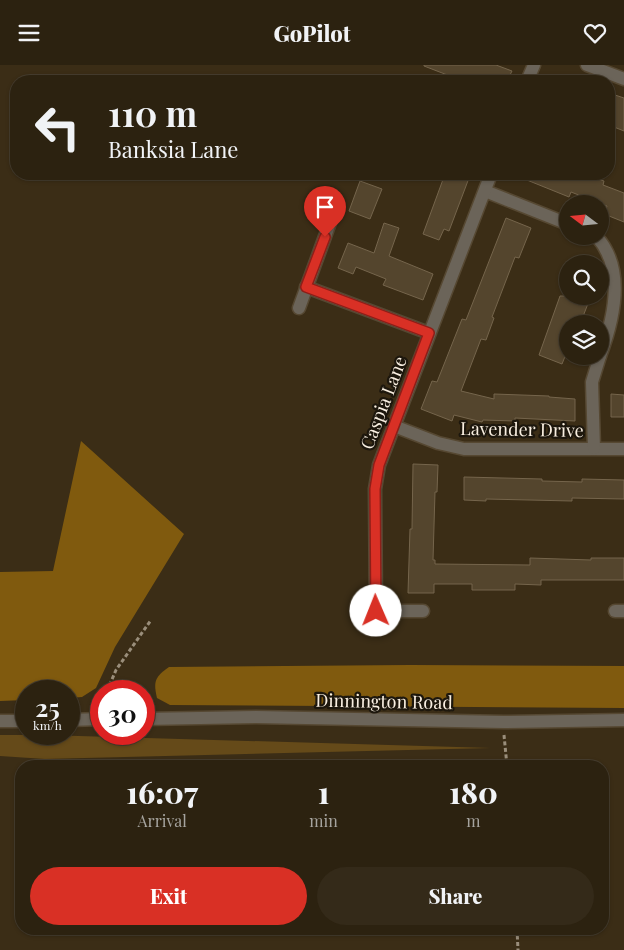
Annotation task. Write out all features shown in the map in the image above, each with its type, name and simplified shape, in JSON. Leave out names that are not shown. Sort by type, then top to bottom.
[{"type":"street","points":[[586,65],[613,75]]},
{"type":"street","name":"Caspia Lane","points":[[423,611],[376,611],[375,489],[379,465],[489,180]]},
{"type":"street","points":[[485,191],[559,220]]},
{"type":"street","points":[[299,308],[331,220]]},
{"type":"street","points":[[608,245],[619,257],[624,279],[617,311],[609,332]]},
{"type":"street","points":[[306,287],[429,333]]},
{"type":"street","points":[[594,448],[592,382],[597,365]]},
{"type":"street","name":"Lavender Drive","points":[[394,426],[438,443],[464,449],[624,449]]},
{"type":"street","name":"Dinnington Road","points":[[155,719],[256,717],[504,722],[624,720]]},
{"type":"street","points":[[0,721],[15,721]]},
{"type":"path","points":[[112,680],[116,670],[151,620]]},
{"type":"path","points":[[504,722],[506,760]]},
{"type":"path","points":[[517,935],[518,950]]},
{"type":"shaded area","points":[[81,441],[184,534],[115,647],[100,680],[90,680],[90,692],[80,697],[80,680],[15,680],[15,700],[0,701],[0,572],[53,571]]},
{"type":"shaded area","points":[[624,666],[624,708],[170,705],[157,698],[155,687],[158,677],[169,667]]},
{"type":"shaded area","points":[[0,735],[15,735],[15,745],[80,745],[80,736],[90,736],[90,745],[155,745],[155,738],[491,748],[45,759],[0,756]]},
{"type":"building","points":[[496,65],[512,71],[510,75],[447,75],[424,66]]},
{"type":"building","points":[[615,95],[624,98],[624,131],[615,127]]},
{"type":"building","points":[[443,180],[468,180],[449,231],[444,229],[439,240],[423,234]]},
{"type":"building","points":[[527,180],[604,181],[603,185],[624,193],[624,222],[609,216],[609,195],[579,195],[571,192],[570,195],[564,195]]},
{"type":"building","points":[[360,181],[382,189],[370,219],[349,211]]},
{"type":"building","points":[[506,218],[531,228],[519,258],[515,257],[492,317],[494,318],[486,340],[481,339],[461,391],[494,399],[494,394],[575,399],[575,421],[515,418],[515,421],[483,420],[482,422],[454,415],[452,421],[421,409],[432,381],[437,382],[462,319],[466,320]]},
{"type":"building","points":[[384,223],[399,228],[389,256],[433,274],[423,300],[383,285],[386,279],[356,267],[353,274],[338,268],[348,243],[374,253]]},
{"type":"building","points":[[559,299],[559,305],[587,305],[584,315],[559,315],[559,363],[539,355]]},
{"type":"building","points":[[611,394],[624,395],[624,417],[611,417]]},
{"type":"building","points":[[413,464],[438,465],[437,492],[435,492],[433,560],[435,560],[435,564],[530,565],[530,558],[591,560],[591,558],[624,558],[624,580],[541,580],[541,585],[515,584],[515,590],[472,590],[472,584],[434,584],[434,593],[408,593],[410,529],[412,529]]},
{"type":"building","points":[[464,477],[582,482],[582,479],[624,480],[624,499],[572,498],[572,501],[464,500]]},
{"type":"route","points":[[325,237],[306,287],[429,333],[379,465],[375,489],[376,611]]}]
